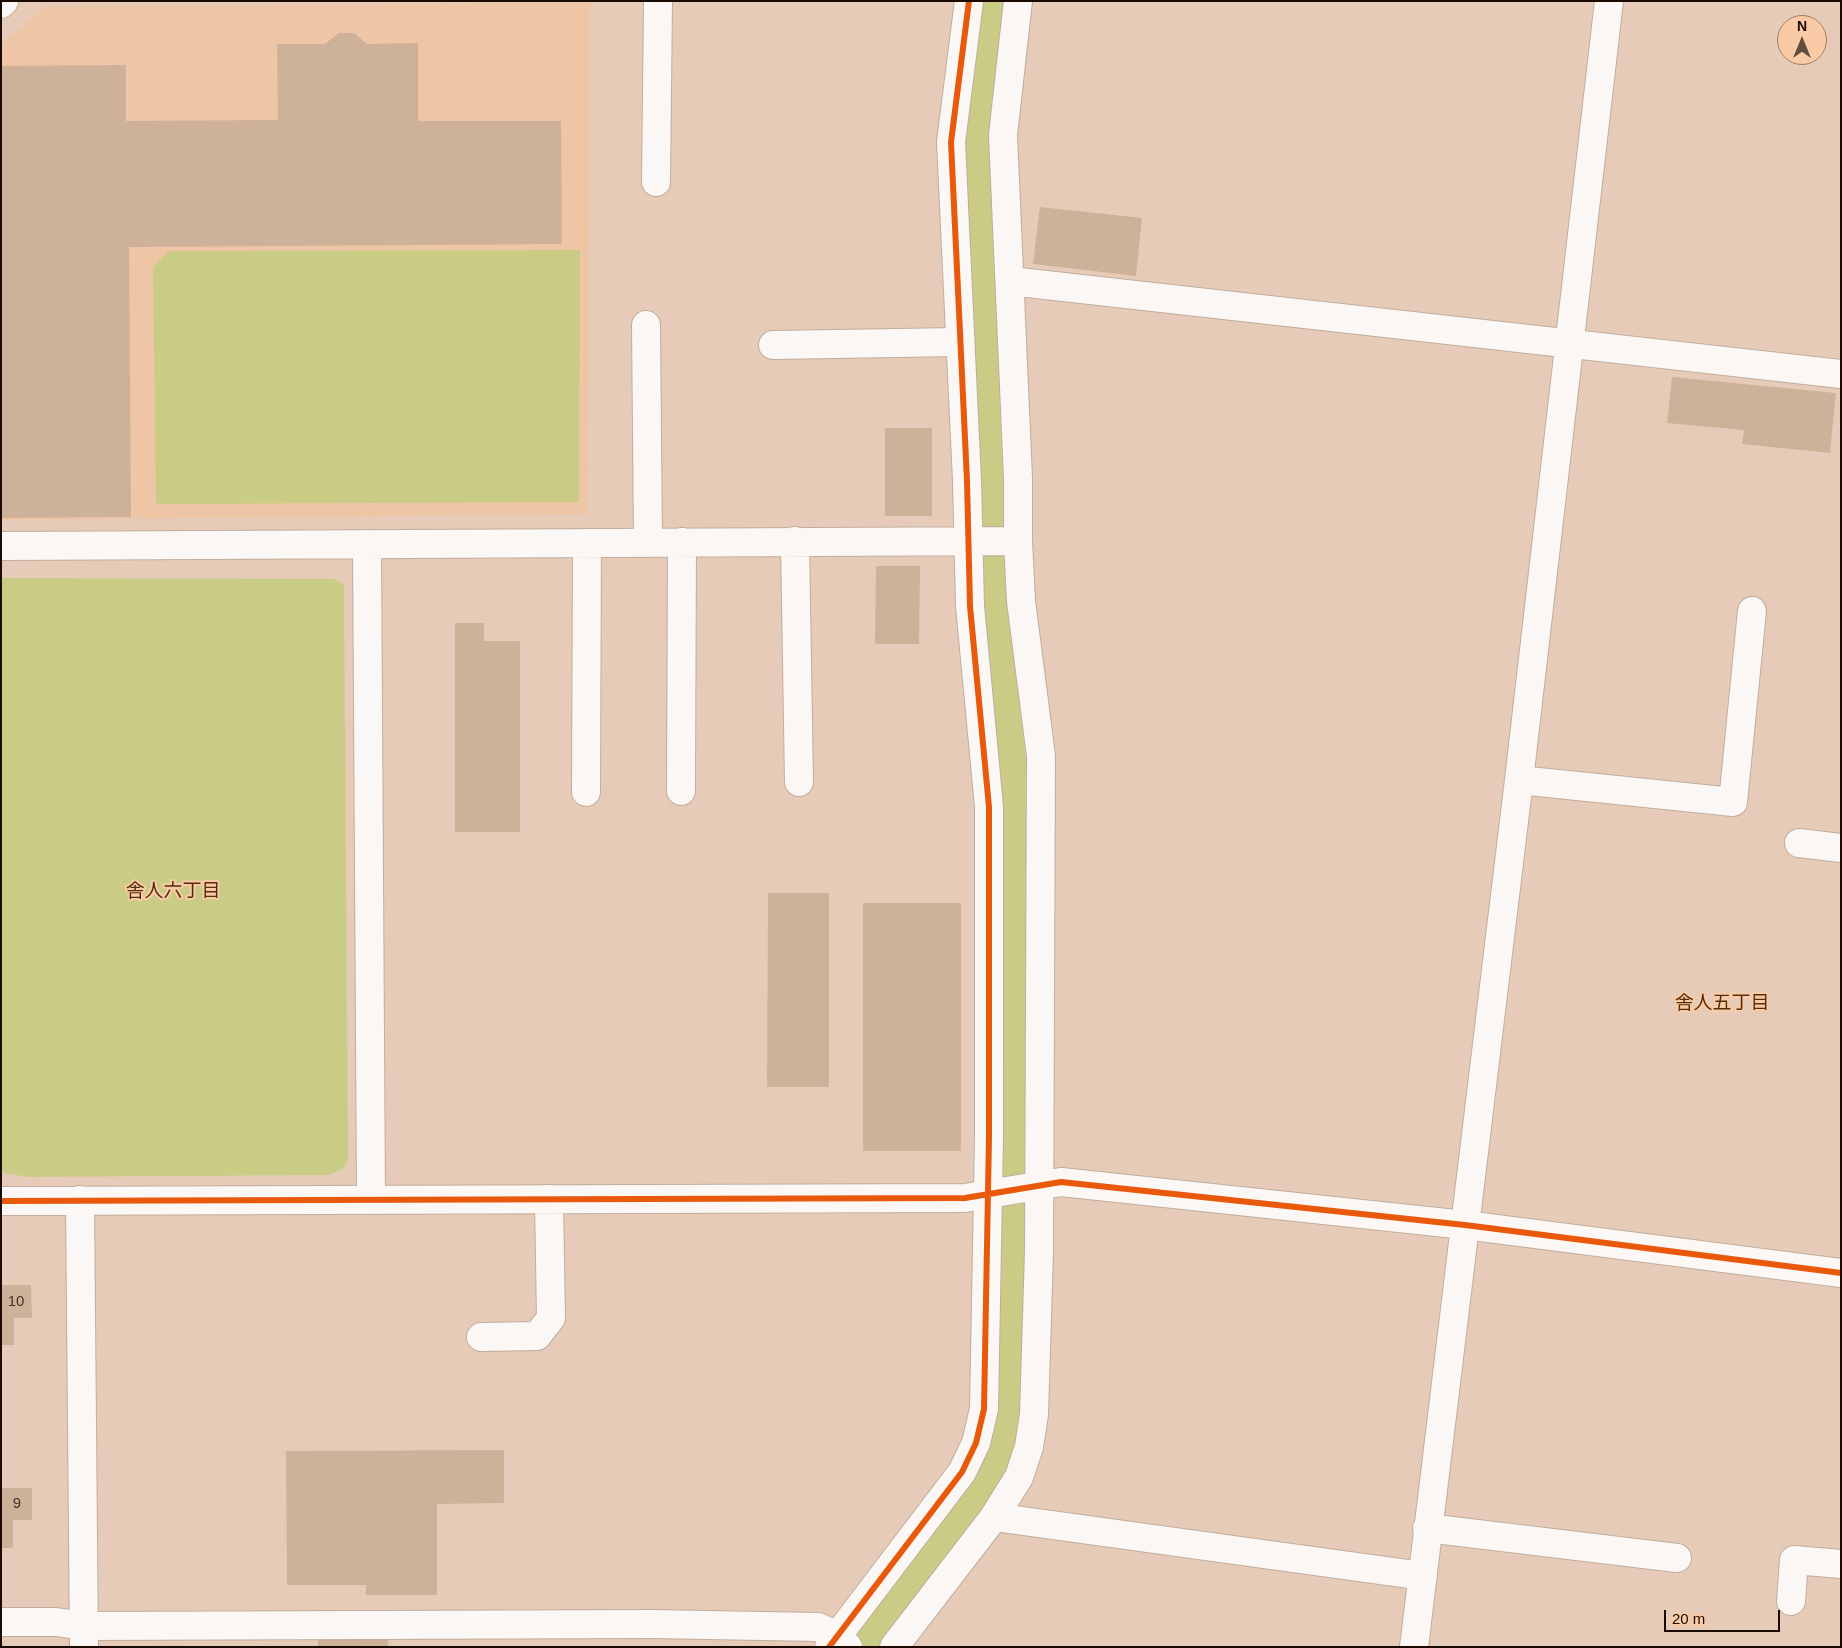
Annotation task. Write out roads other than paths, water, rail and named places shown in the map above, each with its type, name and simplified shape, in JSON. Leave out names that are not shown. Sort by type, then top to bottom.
[{"type":"street","points":[[1,4],[4,1]]},
{"type":"street","points":[[656,182],[658,1]]},
{"type":"street","points":[[1,1622],[56,1622],[84,1636],[661,1624],[818,1627],[838,1643],[962,1472],[976,1443],[984,1409],[989,1137],[989,807],[970,606],[967,481],[951,142],[968,1]]},
{"type":"street","points":[[894,1647],[994,1517],[1019,1477],[1029,1447],[1034,1416],[1040,1185],[1041,756],[1021,601],[1018,541],[1018,478],[1003,135],[1018,1]]},
{"type":"street","points":[[1414,1647],[1519,780],[1609,1]]},
{"type":"street","points":[[1010,281],[1841,374]]},
{"type":"street","points":[[646,325],[648,542]]},
{"type":"street","points":[[772,345],[959,342]]},
{"type":"street","points":[[795,541],[799,782]]},
{"type":"street","points":[[1,546],[1018,541]]},
{"type":"street","points":[[586,792],[587,542]]},
{"type":"street","points":[[681,790],[682,542]]},
{"type":"street","points":[[367,544],[371,1200]]},
{"type":"street","points":[[1519,780],[1733,802],[1752,612]]},
{"type":"street","points":[[1800,843],[1841,848]]},
{"type":"street","points":[[1,1201],[965,1198],[1061,1182],[1465,1225],[1841,1273]]},
{"type":"street","points":[[481,1337],[537,1336],[550,1318],[549,1199]]},
{"type":"street","points":[[80,1200],[84,1636]]},
{"type":"street","points":[[994,1517],[1423,1576]]},
{"type":"street","points":[[1427,1528],[1677,1558]]},
{"type":"street","points":[[1791,1601],[1794,1560],[1841,1564]]},
{"type":"district","name":"舎人六丁目","points":[[173,892]]},
{"type":"district","name":"舎人五丁目","points":[[1722,1004]]}]
